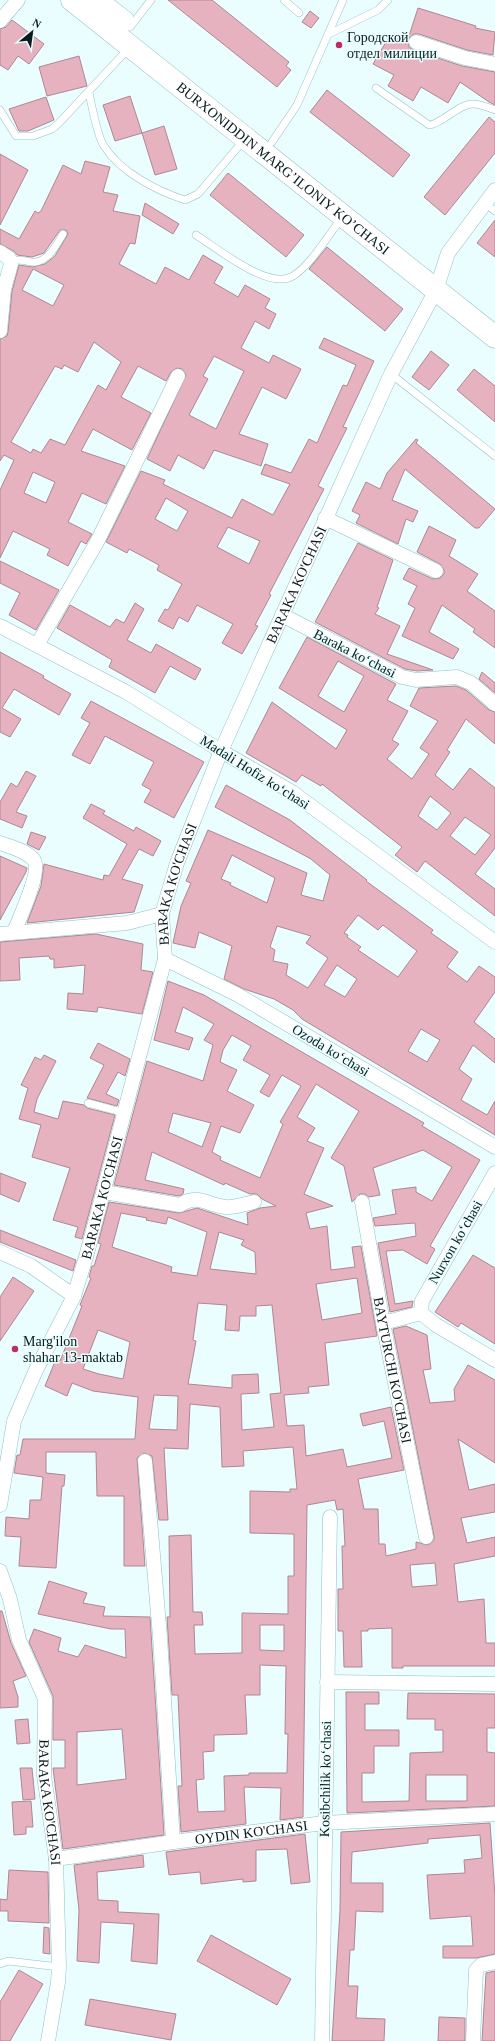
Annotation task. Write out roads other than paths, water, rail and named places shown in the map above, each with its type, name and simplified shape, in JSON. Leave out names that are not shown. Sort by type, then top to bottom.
[{"type":"main road","name":"BURXONIDDIN MARG’ILONIY KO’CHASI","points":[[72,0],[130,37],[272,142],[438,283],[495,337]]},
{"type":"main road","name":"BURXONIDDIN MARG’ILONIY KO’CHASI","points":[[96,0],[130,37],[245,138],[343,216],[438,283],[495,320]]},
{"type":"street","points":[[0,21],[18,0]]},
{"type":"street","points":[[416,42],[466,58],[495,64]]},
{"type":"street","points":[[438,283],[452,247],[491,207],[495,190]]},
{"type":"street","points":[[0,331],[4,289],[11,264],[5,256]]},
{"type":"street","name":"BARAKA KO'CHASI","points":[[0,1505],[14,1421],[36,1370],[74,1296],[104,1192],[165,959],[162,914],[177,863],[221,751],[325,518],[391,374],[438,283]]},
{"type":"street","points":[[37,646],[97,542],[178,376]]},
{"type":"street","points":[[325,518],[436,571]]},
{"type":"street","name":"Baraka koʻchasi","points":[[282,615],[402,677],[416,680],[457,677],[471,683],[495,704]]},
{"type":"street","name":"Madali Hofiz koʻchasi","points":[[0,626],[126,692],[221,751],[292,792],[495,942]]},
{"type":"street","points":[[0,843],[24,852],[34,859],[36,864],[33,882],[7,933]]},
{"type":"street","points":[[7,933],[127,923],[162,914]]},
{"type":"street","name":"Ozoda koʻchasi","points":[[165,959],[238,995],[495,1147]]},
{"type":"street","name":"Nurxon koʻchasi","points":[[421,1313],[422,1301],[495,1173]]},
{"type":"street","points":[[104,1192],[180,1205],[188,1200],[195,1199],[226,1207],[254,1202]]},
{"type":"street","name":"BAYTURCHI KO'CHASI","points":[[362,1202],[383,1323],[426,1537]]},
{"type":"street","points":[[0,1252],[31,1266],[74,1296]]},
{"type":"street","points":[[383,1323],[421,1313],[436,1325],[495,1360]]},
{"type":"street","points":[[145,1461],[160,1637],[173,1842]]},
{"type":"street","name":"Kosibchilik koʻchasi","points":[[322,2041],[324,1823],[330,1517]]},
{"type":"street","name":"BARAKA KO'CHASI","points":[[0,1571],[10,1599],[19,1640],[45,1699],[44,1775],[56,1859],[59,1967],[58,1982],[48,2041]]},
{"type":"street","points":[[327,1682],[495,1684]]},
{"type":"street","name":"OYDIN KO'CHASI","points":[[56,1859],[173,1842],[324,1823],[495,1814]]},
{"type":"street","points":[[473,2041],[476,1970],[481,1965],[495,1962]]},
{"type":"lane","points":[[0,110],[16,136],[33,136],[52,129],[60,123],[89,93],[130,37],[151,0]]},
{"type":"lane","points":[[284,0],[299,12]]},
{"type":"lane","points":[[272,142],[297,105],[343,0]]},
{"type":"lane","points":[[329,34],[378,10],[388,0]]},
{"type":"lane","points":[[376,88],[428,125],[436,123],[468,104],[481,105],[495,110]]},
{"type":"lane","points":[[89,93],[103,146],[117,162],[152,187],[185,200],[198,194],[245,138]]},
{"type":"lane","points":[[196,235],[254,272],[272,280],[283,280],[292,277],[304,266],[343,216]]},
{"type":"lane","points":[[5,256],[36,262],[43,259],[54,250],[63,234]]},
{"type":"lane","points":[[391,374],[495,456]]},
{"type":"lane","points":[[88,1103],[125,1113]]},
{"type":"lane","points":[[0,1964],[8,1961],[59,1967]]},
{"type":"place","name":"Городской отдел милиции","points":[[339,45]]},
{"type":"place","name":"Marg'ilon shahar 13-maktab","points":[[15,1349]]}]
